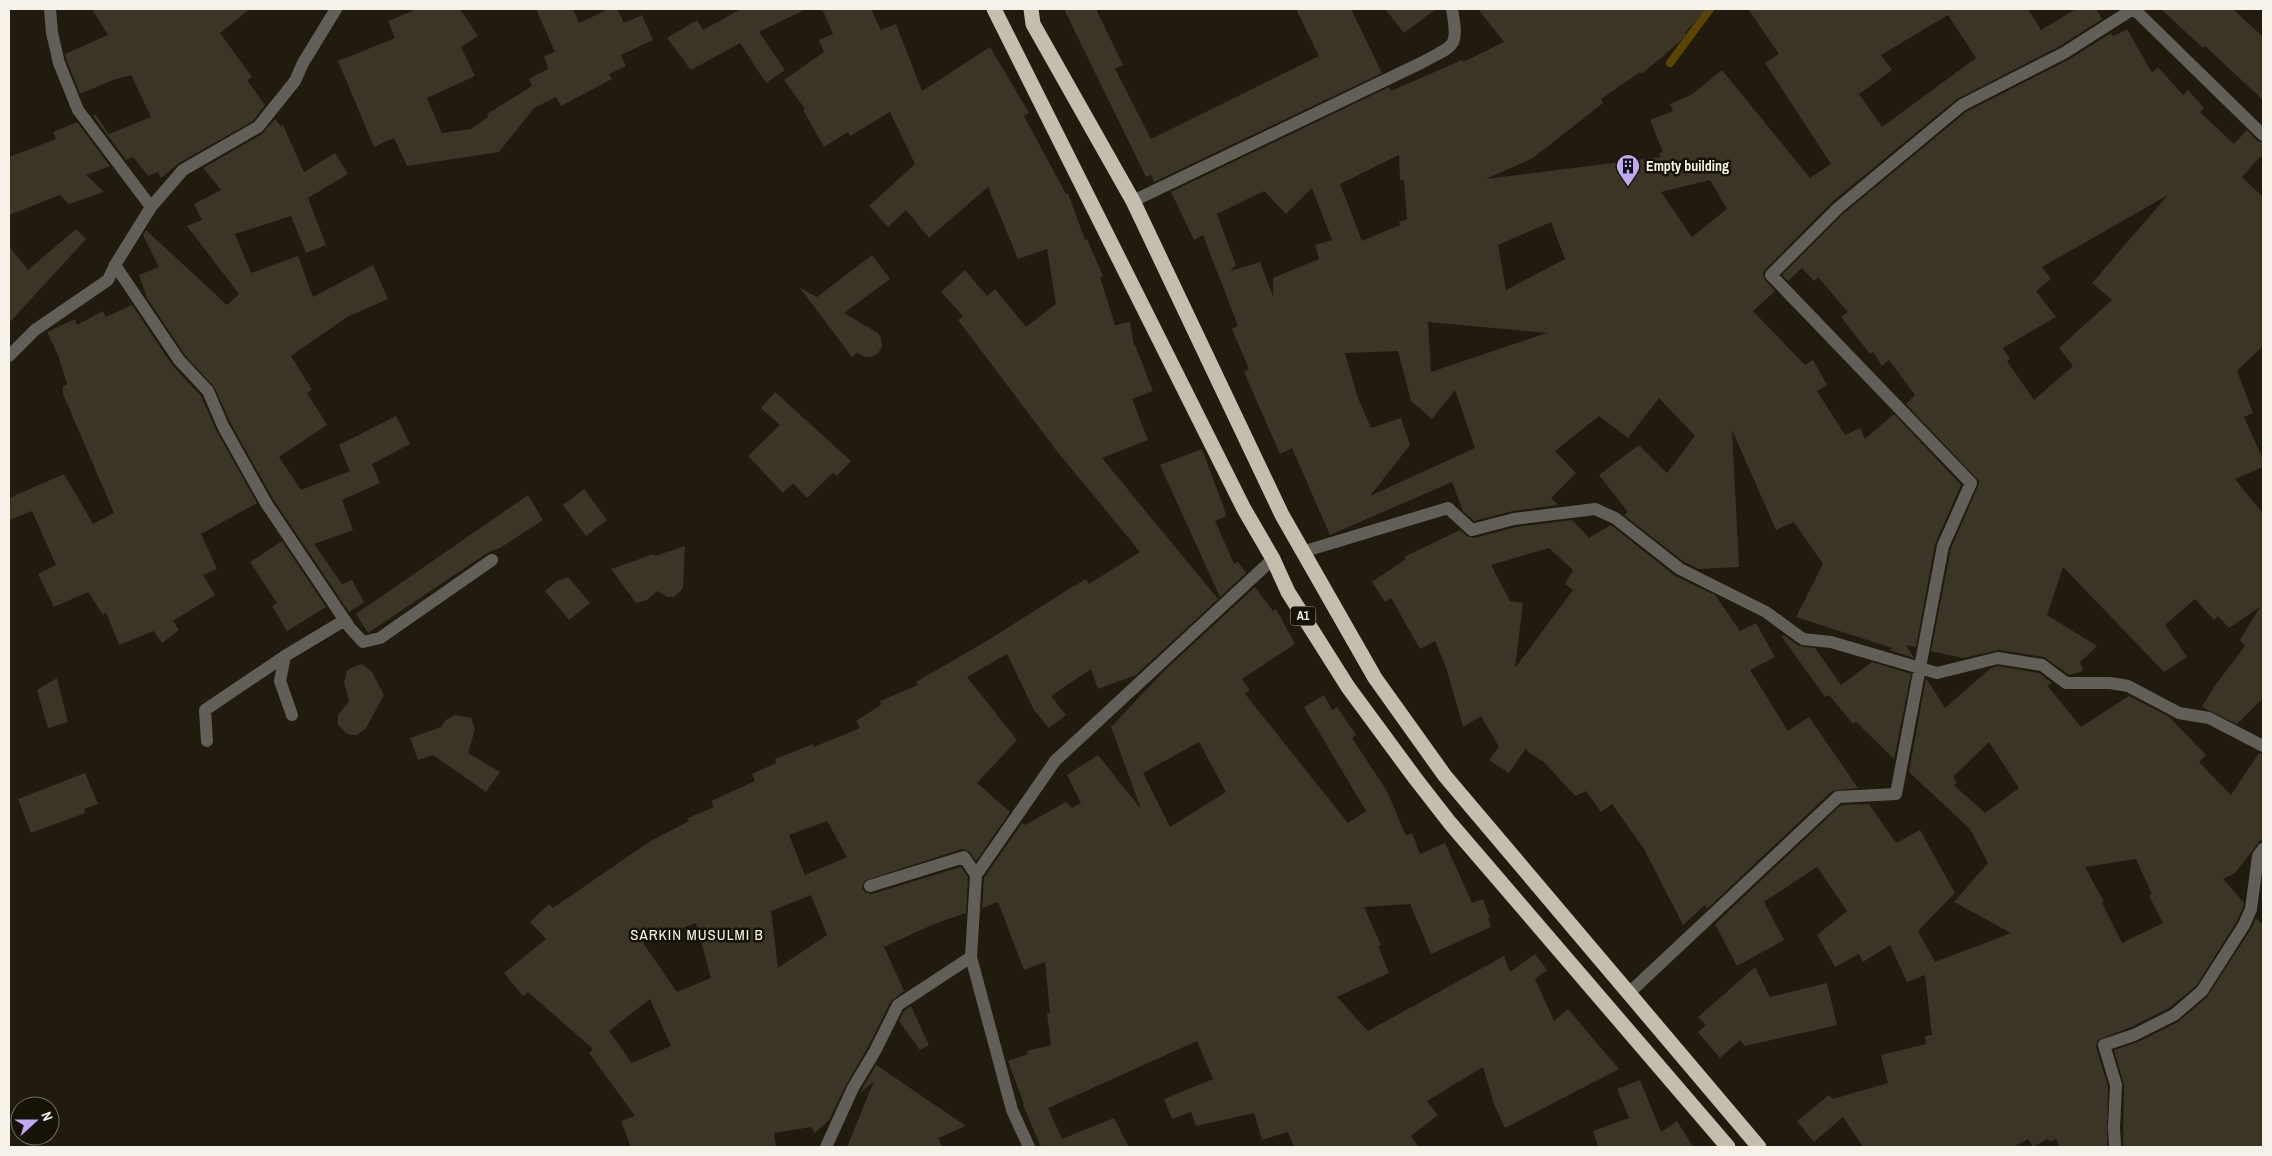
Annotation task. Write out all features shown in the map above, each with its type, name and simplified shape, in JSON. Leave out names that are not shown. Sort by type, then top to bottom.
[{"type":"highway","name":"A1","points":[[994,9],[1244,509],[1273,559],[1288,592],[1348,687],[1450,823],[1728,1147]]},
{"type":"highway","name":"A1","points":[[1032,9],[1033,24],[1133,201],[1282,515],[1375,678],[1445,776],[1759,1147]]},
{"type":"street","points":[[50,9],[52,33],[60,63],[78,110],[150,207]]},
{"type":"street","points":[[9,356],[35,330],[108,280],[150,207],[183,170],[258,128],[295,81],[303,63],[336,9]]},
{"type":"street","points":[[1133,201],[1421,63],[1451,46],[1456,35],[1452,9]]},
{"type":"street","points":[[1629,993],[1838,797],[1896,794],[1942,546],[1971,482],[1771,275],[1838,208],[1936,124],[1962,105],[2064,53],[2134,9],[2263,134]]},
{"type":"street","points":[[115,265],[179,360],[208,391],[223,426],[266,503],[345,620],[363,642],[380,638],[492,560]]},
{"type":"street","points":[[1302,552],[1448,508],[1472,530],[1514,519],[1596,509],[1621,523],[1680,569],[1766,612],[1803,639],[1831,642],[1937,673],[1998,658],[2042,665],[2066,683],[2110,683],[2128,686],[2179,713],[2209,718],[2263,746]]},
{"type":"street","points":[[1029,1147],[1012,1110],[971,957],[976,875],[1055,761],[1273,559]]},
{"type":"street","points":[[207,741],[205,710],[285,656],[345,620]]},
{"type":"street","points":[[285,656],[280,681],[292,715]]},
{"type":"street","points":[[2115,1147],[2116,1085],[2104,1045],[2134,1035],[2174,1016],[2202,991],[2244,925],[2251,909],[2258,856],[2263,849]]},
{"type":"street","points":[[870,886],[964,857],[976,875]]},
{"type":"street","points":[[826,1147],[853,1088],[898,1005],[971,957]]},
{"type":"building","points":[[92,9],[250,9],[220,33],[252,77],[247,80],[265,105],[253,121],[179,163],[161,178],[158,172],[148,176],[133,157],[126,160],[93,116],[96,115],[109,134],[151,117],[131,75],[113,80],[80,94],[67,61],[65,54],[108,35]]},
{"type":"building","points":[[417,9],[460,9],[478,36],[461,47],[475,76],[427,98],[442,133],[471,129],[488,117],[487,114],[532,86],[529,79],[548,69],[544,56],[555,52],[536,9],[573,9],[579,23],[609,9],[617,9],[624,23],[642,15],[653,40],[621,55],[626,66],[609,74],[612,79],[561,106],[556,97],[534,108],[499,152],[407,166],[394,138],[374,147],[338,61],[395,38],[388,21]]},
{"type":"building","points":[[741,9],[806,9],[759,32],[785,70],[766,83],[740,43],[691,70],[667,38],[697,20],[703,30]]},
{"type":"building","points":[[822,9],[871,9],[881,30],[896,24],[922,91],[990,47],[1029,113],[1024,116],[1066,194],[1068,193],[1085,240],[1087,239],[1103,276],[1100,277],[1115,325],[1130,322],[1134,346],[1153,391],[1132,399],[1148,440],[1102,458],[1217,598],[1220,597],[1160,465],[1202,449],[1226,516],[1215,521],[1234,564],[1238,562],[1246,573],[1136,675],[1098,689],[1091,669],[1051,696],[1066,715],[1049,728],[1034,710],[1007,654],[967,677],[1017,740],[977,783],[1010,812],[976,861],[970,852],[962,849],[864,881],[862,889],[872,894],[961,867],[968,877],[966,913],[934,924],[884,947],[904,991],[891,1001],[829,1120],[815,1133],[811,1127],[774,1133],[776,1147],[631,1147],[621,1121],[635,1116],[589,1053],[593,1049],[528,992],[523,996],[504,973],[546,939],[530,922],[549,904],[553,908],[649,842],[689,821],[688,818],[714,807],[711,801],[755,781],[752,774],[776,763],[775,759],[813,744],[814,747],[860,728],[856,721],[881,705],[880,701],[918,685],[916,682],[990,639],[1069,589],[1086,579],[1089,584],[1140,552],[1056,450],[958,320],[963,316],[941,292],[965,270],[987,296],[995,289],[1026,327],[1056,304],[1047,249],[1018,259],[988,187],[929,238],[906,210],[888,227],[869,206],[915,164],[890,112],[850,136],[848,132],[824,147],[803,110],[805,109],[784,80],[824,52],[819,40],[833,34]],"holes":[[[827,821],[847,857],[805,875],[789,835]],[[811,895],[827,935],[778,968],[771,911]],[[696,923],[711,978],[677,992],[643,943]],[[650,999],[671,1046],[632,1063],[609,1031]]]},
{"type":"building","points":[[1064,9],[1096,9],[1123,65],[1115,69],[1151,139],[1319,56],[1296,9],[1351,9],[1382,73],[1154,182],[1151,175],[1146,177]]},
{"type":"building","points":[[1385,9],[1436,9],[1404,33]]},
{"type":"building","points":[[1478,9],[1706,9],[1685,33],[1687,35],[1662,57],[1641,74],[1640,72],[1601,99],[1603,103],[1533,158],[1486,179],[1661,157],[1659,153],[1663,152],[1650,120],[1673,111],[1670,104],[1691,95],[1722,70],[1810,178],[1831,164],[1765,63],[1779,54],[1748,9],[2028,9],[2041,30],[2076,9],[2096,9],[2102,19],[2060,46],[1957,99],[1832,202],[1763,272],[1765,280],[1775,291],[1753,311],[1805,365],[1813,360],[1827,385],[1817,391],[1845,435],[1860,428],[1865,439],[1894,414],[1961,485],[1935,544],[1916,647],[1906,645],[1914,658],[1889,650],[1892,648],[1796,617],[1823,564],[1794,522],[1776,530],[1732,430],[1739,567],[1699,569],[1684,562],[1624,515],[1628,512],[1599,475],[1639,445],[1667,473],[1695,436],[1659,398],[1628,438],[1599,416],[1555,451],[1576,473],[1551,498],[1558,505],[1513,511],[1474,521],[1463,511],[1452,482],[1330,535],[1292,448],[1280,454],[1244,372],[1249,369],[1232,329],[1238,326],[1203,235],[1194,240],[1171,192],[1389,87],[1391,91],[1462,60],[1463,62],[1504,42]],"holes":[[[1948,15],[1976,58],[1882,127],[1859,94],[1892,70],[1881,55]],[[1399,155],[1400,180],[1404,180],[1407,219],[1399,222],[1400,225],[1362,241],[1340,184]],[[1710,180],[1727,209],[1692,237],[1661,192]],[[1312,188],[1332,240],[1315,245],[1319,259],[1273,278],[1273,296],[1260,262],[1230,271],[1236,265],[1217,214],[1264,191],[1286,214]],[[1551,222],[1565,259],[1506,290],[1498,245]],[[1428,322],[1547,333],[1431,372]],[[1398,351],[1411,401],[1432,419],[1455,390],[1475,448],[1370,496],[1410,445],[1401,418],[1371,428],[1358,398],[1345,353]]]},
{"type":"building","points":[[2161,9],[2233,9],[2263,37],[2263,100],[2205,46],[2203,48]]},
{"type":"building","points":[[2127,29],[2152,73],[2158,67],[2183,95],[2188,90],[2204,108],[2200,112],[2234,144],[2247,130],[2257,141],[2263,143],[2263,154],[2242,177],[2263,197],[2263,346],[2237,371],[2253,413],[2244,417],[2263,459],[2263,467],[2235,479],[2263,514],[2263,698],[2237,724],[2202,707],[2214,687],[2245,646],[2240,640],[2260,607],[2229,628],[2218,616],[2214,620],[2195,599],[2165,625],[2187,657],[2164,672],[2063,567],[2047,615],[2097,646],[2080,662],[2083,671],[2069,675],[2044,657],[1999,650],[1963,658],[1931,651],[1951,548],[1979,481],[1906,404],[1915,395],[1889,360],[1882,366],[1873,352],[1870,354],[1841,317],[1848,312],[1818,277],[1814,281],[1802,268],[1788,281],[1782,275],[1843,214],[1966,112],[2068,60],[2111,33],[2113,36]],"holes":[[[2168,195],[2092,283],[2112,300],[2059,348],[2073,366],[2034,400],[2007,361],[2010,359],[2003,348],[2056,317],[2036,291],[2051,279],[2042,267]]]},
{"type":"building","points":[[275,119],[281,126],[283,125],[304,172],[335,153],[348,174],[308,198],[326,245],[306,253],[291,216],[235,234],[251,273],[298,256],[313,297],[373,265],[388,299],[347,317],[291,356],[312,390],[307,393],[327,425],[279,457],[301,490],[350,471],[339,445],[396,416],[410,444],[372,464],[380,483],[342,500],[353,530],[314,544],[342,584],[352,580],[364,602],[349,612],[273,499],[230,422],[215,388],[185,355],[147,298],[139,275],[159,267],[143,235],[146,230],[227,305],[239,294],[187,226],[202,220],[194,204],[221,190],[203,168],[262,134]]},
{"type":"building","points":[[77,122],[110,166],[86,175],[104,192],[69,204],[60,195],[9,215],[9,157],[56,139],[53,132]]},
{"type":"building","points":[[76,229],[86,239],[9,323],[9,246],[28,270]]},
{"type":"building","points":[[872,255],[890,279],[844,313],[878,333],[882,347],[872,357],[865,357],[857,353],[852,357],[800,288],[817,297]]},
{"type":"building","points":[[132,305],[172,365],[201,396],[216,430],[257,503],[201,534],[217,569],[203,575],[215,595],[173,621],[179,630],[162,643],[154,631],[119,645],[106,612],[103,615],[88,592],[54,607],[38,574],[56,565],[32,511],[9,520],[9,498],[64,474],[93,524],[114,513],[63,394],[63,386],[67,384],[58,355],[47,332],[75,319],[77,325],[103,311],[106,317]]},
{"type":"building","points":[[775,392],[851,461],[837,476],[833,473],[807,498],[793,483],[783,493],[748,456],[780,425],[761,408]]},
{"type":"building","points":[[584,489],[607,520],[586,536],[563,505]]},
{"type":"building","points":[[528,495],[543,520],[500,548],[487,553],[368,633],[356,614]]},
{"type":"building","points":[[1572,520],[1589,538],[1611,525],[1675,576],[1715,595],[1740,631],[1756,623],[1775,657],[1750,670],[1788,731],[1809,717],[1858,788],[1832,791],[1707,909],[1705,905],[1683,925],[1644,849],[1612,804],[1601,812],[1586,791],[1575,796],[1544,762],[1528,752],[1526,748],[1509,773],[1489,760],[1499,747],[1481,716],[1463,727],[1446,667],[1435,641],[1420,649],[1391,598],[1385,602],[1372,582],[1406,559],[1404,557],[1460,530],[1467,536],[1474,538],[1516,527]],"holes":[[[1549,548],[1573,570],[1565,584],[1573,590],[1515,668],[1523,603],[1510,601],[1491,565]]]},
{"type":"building","points":[[282,541],[326,607],[287,631],[272,606],[277,603],[250,562]]},
{"type":"building","points":[[685,546],[683,588],[674,597],[667,597],[657,591],[647,600],[636,603],[611,569],[654,554],[655,556]]},
{"type":"building","points":[[568,577],[590,603],[569,620],[545,591],[557,581]]},
{"type":"building","points":[[1255,587],[1273,611],[1276,609],[1295,644],[1242,679],[1250,690],[1245,694],[1348,823],[1366,811],[1304,707],[1324,695],[1332,710],[1337,707],[1356,735],[1352,738],[1387,791],[1406,836],[1412,833],[1420,854],[1445,843],[1472,903],[1483,899],[1490,918],[1488,919],[1491,927],[1431,954],[1410,904],[1364,907],[1381,945],[1378,946],[1389,973],[1337,997],[1368,1031],[1504,956],[1510,972],[1535,954],[1547,970],[1535,979],[1554,1021],[1568,1009],[1619,1069],[1505,1128],[1494,1104],[1483,1067],[1427,1101],[1438,1115],[1411,1136],[1419,1147],[1294,1147],[1288,1132],[1262,1140],[1254,1113],[1196,1126],[1191,1112],[1172,1119],[1164,1099],[1213,1079],[1197,1041],[1048,1108],[1062,1139],[1114,1118],[1129,1147],[1041,1147],[1023,1105],[1008,1061],[1028,1054],[1027,1051],[1051,1045],[1047,1013],[1050,1013],[1045,962],[1024,970],[998,902],[982,908],[984,878],[1022,823],[1025,825],[1066,802],[1072,808],[1081,803],[1067,775],[1098,755],[1141,809],[1111,727],[1166,669]],"holes":[[[1199,742],[1226,792],[1170,827],[1143,773]]]},
{"type":"building","points":[[1783,635],[1799,646],[1815,648],[1841,685],[1872,662],[1911,674],[1894,759],[1856,722],[1853,724],[1829,695],[1825,697],[1782,637]]},
{"type":"building","points":[[362,664],[372,672],[384,695],[366,728],[357,735],[351,735],[338,725],[338,715],[349,701],[344,682],[347,671]]},
{"type":"building","points":[[1998,666],[2039,673],[2052,683],[2047,685],[2081,727],[2129,696],[2168,716],[2206,755],[2199,762],[2231,795],[2259,753],[2263,754],[2263,837],[2235,873],[2223,879],[2244,903],[2243,907],[2237,921],[2196,986],[2169,1008],[2131,1027],[2098,1040],[2096,1047],[2108,1086],[2107,1147],[2060,1147],[2056,1139],[2050,1142],[2047,1139],[2033,1147],[2028,1139],[2013,1147],[1863,1147],[1843,1117],[1814,1142],[1797,1121],[1829,1095],[1833,1099],[1888,1083],[1881,1055],[1926,1044],[1925,1036],[1932,1035],[1925,975],[1907,982],[1890,945],[1863,962],[1859,954],[1835,967],[1817,935],[1847,911],[1817,867],[1764,902],[1784,940],[1737,966],[1715,924],[1841,805],[1869,804],[1896,843],[1920,830],[1955,893],[1918,931],[1935,962],[2011,933],[1954,902],[1988,863],[1970,829],[1909,772],[1926,678],[1945,708],[1991,668]],"holes":[[[1989,742],[2019,788],[1985,813],[1954,785],[1957,783],[1953,777]],[[2136,859],[2152,894],[2149,896],[2163,923],[2122,943],[2102,903],[2104,902],[2085,867]]]},
{"type":"building","points":[[57,678],[68,722],[48,728],[37,690]]},
{"type":"building","points":[[455,715],[471,718],[475,729],[468,753],[500,772],[486,792],[433,755],[418,760],[410,738],[441,727],[446,720]]},
{"type":"building","points":[[85,773],[98,804],[84,809],[85,813],[31,833],[18,799]]},
{"type":"building","points":[[2256,918],[2263,926],[2263,1147],[2123,1147],[2124,1085],[2114,1050],[2138,1042],[2178,1022],[2207,997],[2251,929]]},
{"type":"building","points":[[1755,967],[1770,997],[1827,983],[1837,1025],[1745,1046],[1740,1040],[1720,1058],[1698,1032],[1706,1025],[1698,1017]]},
{"type":"building","points":[[911,1006],[929,1045],[920,1050],[899,1021],[904,1011]]},
{"type":"building","points":[[876,1065],[966,1126],[938,1138],[942,1147],[847,1147],[874,1081],[859,1094]]},
{"type":"building","points":[[1640,1080],[1661,1132],[1677,1121],[1693,1147],[1598,1147],[1593,1131],[1629,1118],[1617,1089]]},
{"type":"waterway","points":[[1670,63],[1710,9]]},
{"type":"place","name":"Empty building","points":[[1628,187]]},
{"type":"district","name":"SARKIN MUSULMI B","points":[[697,935]]}]
